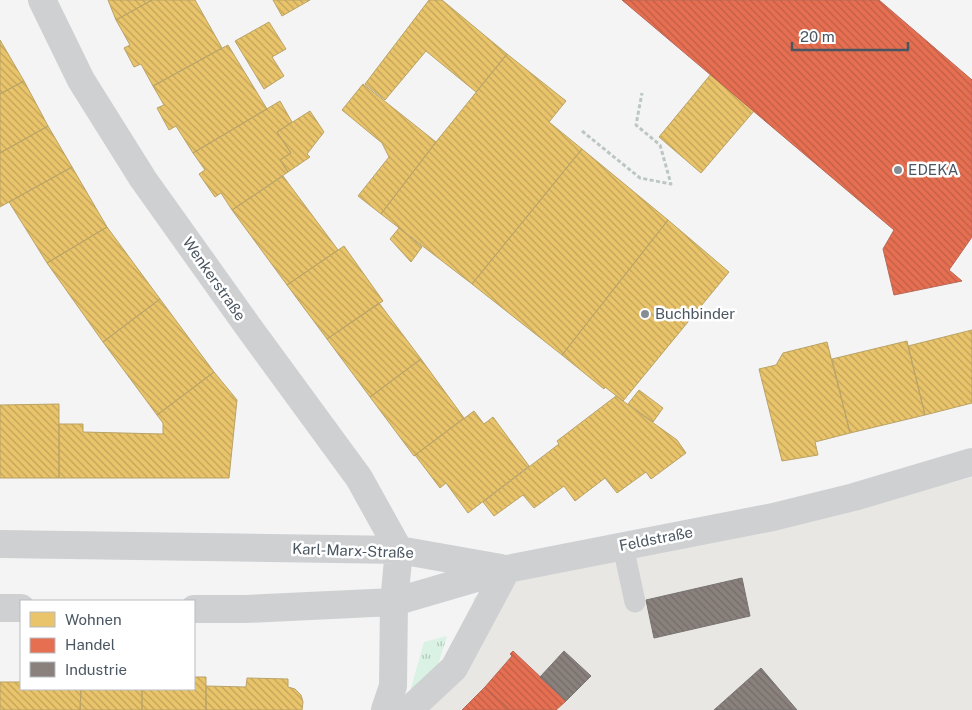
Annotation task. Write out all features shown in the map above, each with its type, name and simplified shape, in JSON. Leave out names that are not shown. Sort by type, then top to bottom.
[{"type":"street","name":"Wenkerstraße","points":[[42,0],[81,80],[144,179],[358,478],[399,550]]},
{"type":"street","name":"Feldstraße","points":[[507,569],[782,515],[854,497],[972,462]]},
{"type":"street","name":"Karl-Marx-Straße","points":[[0,544],[399,550],[507,569]]},
{"type":"street","points":[[385,710],[393,686],[394,602],[399,550]]},
{"type":"street","points":[[195,609],[246,609],[394,602],[507,569]]},
{"type":"street","points":[[409,710],[454,668],[507,569]]},
{"type":"street","points":[[0,608],[20,608]]},
{"type":"lane","points":[[623,546],[635,602]]},
{"type":"path","points":[[582,131],[640,178],[671,184],[660,145],[636,125],[642,93]]},
{"type":"shaded area","points":[[972,477],[972,710],[428,710],[469,666],[474,598],[511,577],[732,539],[835,516]]},
{"type":"green space","points":[[447,636],[437,668],[409,695],[424,642]]},
{"type":"building: Wohnen","points":[[108,0],[152,0],[116,20]]},
{"type":"building: Wohnen","points":[[152,0],[195,0],[222,48],[153,86],[141,64],[134,67],[124,48],[130,45],[116,20]]},
{"type":"building: Wohnen","points":[[273,0],[310,0],[282,16]]},
{"type":"building: Wohnen","points":[[429,0],[442,0],[507,54],[476,92],[426,51],[385,100],[365,84]]},
{"type":"building: Wohnen","points":[[269,22],[286,49],[272,57],[284,76],[264,89],[235,41]]},
{"type":"building: Wohnen","points":[[0,40],[24,81],[0,94]]},
{"type":"building: Wohnen","points":[[228,45],[267,109],[193,153],[176,126],[169,130],[157,108],[164,105],[153,86]]},
{"type":"building: Wohnen","points":[[507,54],[566,101],[549,122],[582,149],[472,284],[381,214]]},
{"type":"building: Wohnen","points":[[711,74],[754,111],[701,173],[659,137]]},
{"type":"building: Wohnen","points":[[24,81],[48,126],[0,153],[0,94]]},
{"type":"building: Wohnen","points":[[363,84],[436,142],[381,214],[358,196],[389,157],[382,143],[342,110]]},
{"type":"building: Wohnen","points":[[280,101],[292,122],[277,132],[291,153],[280,160],[288,172],[232,210],[221,193],[215,197],[199,174],[205,170],[193,153]]},
{"type":"building: Wohnen","points":[[310,111],[324,132],[307,154],[310,157],[288,172],[280,160],[291,153],[277,132]]},
{"type":"building: Wohnen","points":[[48,126],[72,167],[0,207],[0,153]]},
{"type":"building: Wohnen","points":[[582,149],[668,220],[562,355],[472,284]]},
{"type":"building: Wohnen","points":[[72,167],[107,227],[47,263],[9,202]]},
{"type":"building: Wohnen","points":[[283,176],[338,250],[287,285],[232,210]]},
{"type":"building: Wohnen","name":"Buchbinder","points":[[668,220],[729,272],[623,401],[605,387],[604,389],[562,355]]},
{"type":"building: Wohnen","points":[[107,227],[160,299],[103,342],[47,263]]},
{"type":"building: Wohnen","points":[[399,228],[422,247],[411,262],[390,239]]},
{"type":"building: Wohnen","points":[[344,246],[383,301],[327,339],[287,285]]},
{"type":"building: Wohnen","points":[[160,299],[214,372],[157,415],[103,342]]},
{"type":"building: Wohnen","points":[[379,303],[421,359],[370,397],[327,339]]},
{"type":"building: Wohnen","points":[[972,330],[972,403],[925,415],[908,346]]},
{"type":"building: Wohnen","points":[[907,341],[925,415],[850,433],[832,359]]},
{"type":"building: Wohnen","points":[[827,342],[850,433],[815,442],[818,455],[782,461],[759,369],[776,365],[783,353]]},
{"type":"building: Wohnen","points":[[421,359],[464,418],[414,456],[370,397]]},
{"type":"building: Wohnen","points":[[214,372],[237,400],[229,478],[59,478],[59,424],[83,424],[83,432],[163,434],[163,423],[157,415]]},
{"type":"building: Wohnen","points":[[639,390],[663,408],[653,422],[628,404]]},
{"type":"building: Wohnen","points":[[616,396],[677,440],[686,453],[651,479],[646,472],[617,493],[605,478],[575,501],[564,486],[534,508],[523,495],[494,516],[483,502],[559,444],[557,441]]},
{"type":"building: Wohnen","points":[[59,404],[59,478],[0,478],[0,405]]},
{"type":"building: Wohnen","points":[[474,411],[484,424],[493,417],[529,466],[468,513],[446,483],[440,488],[415,455]]},
{"type":"building: Wohnen","points":[[195,677],[206,677],[206,710],[142,710],[142,690],[195,690]]},
{"type":"building: Wohnen","points":[[247,678],[288,679],[288,687],[295,689],[301,695],[303,702],[302,710],[206,710],[206,686],[246,687]]},
{"type":"building: Wohnen","points":[[0,682],[20,682],[20,690],[81,690],[80,710],[0,710]]},
{"type":"building: Wohnen","points":[[81,690],[142,690],[142,710],[80,710]]},
{"type":"building: Handel","name":"EDEKA","points":[[622,0],[879,0],[972,80],[972,237],[949,270],[962,281],[894,295],[883,249],[894,230]]},
{"type":"building: Handel","points":[[513,651],[566,701],[556,710],[510,710],[485,687],[512,656],[510,654]]},
{"type":"building: Handel","points":[[485,687],[510,710],[462,710]]},
{"type":"building: Industrie","points":[[742,578],[750,616],[654,638],[646,600]]},
{"type":"building: Industrie","points":[[564,651],[591,676],[566,701],[540,677]]},
{"type":"building: Industrie","points":[[761,668],[797,710],[714,710]]},
{"type":"place","name":"EDEKA","points":[[898,170]]},
{"type":"place","name":"Buchbinder","points":[[645,314]]}]
